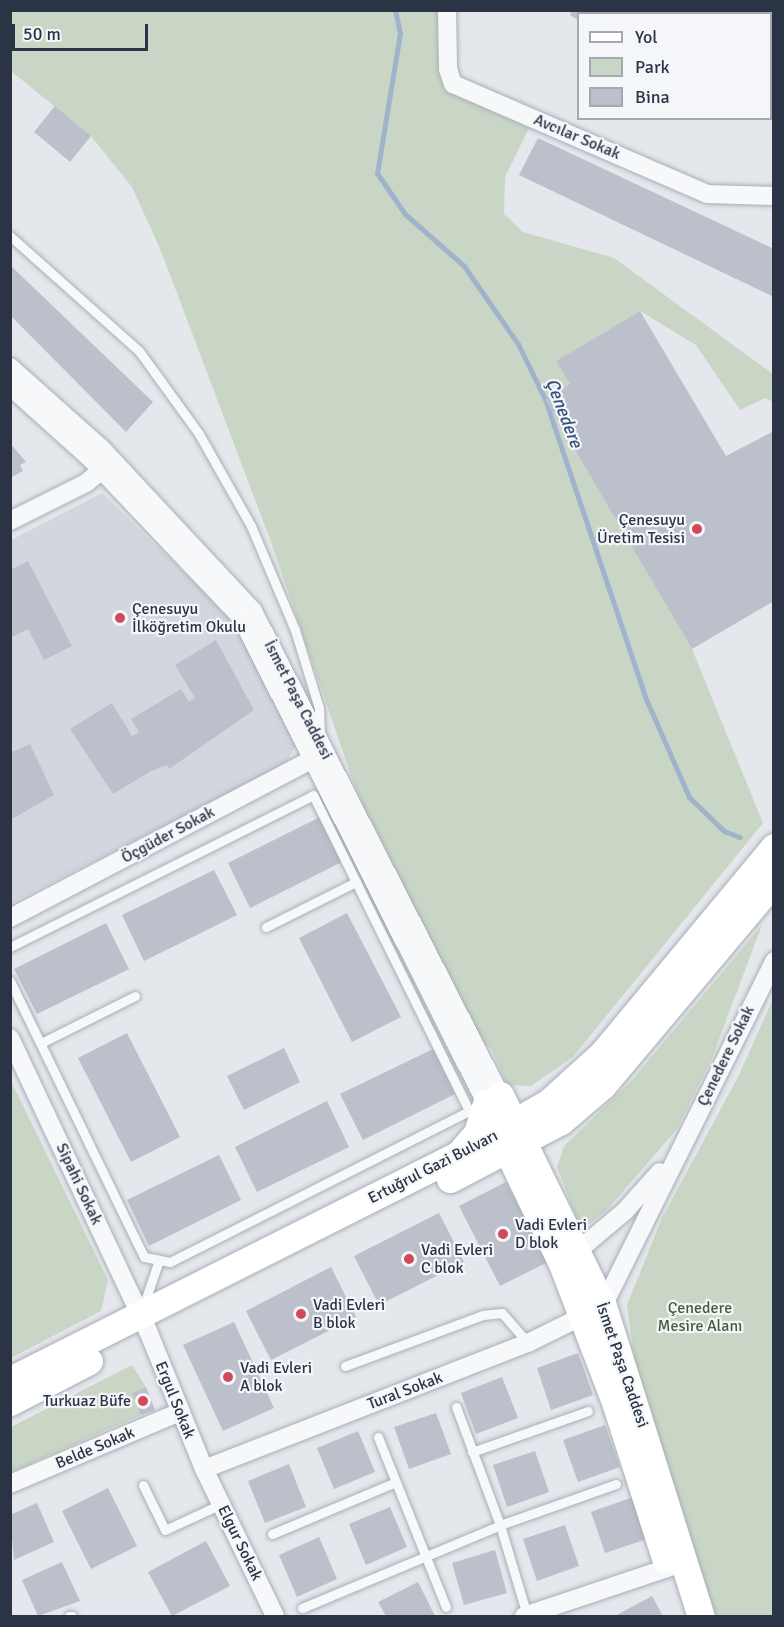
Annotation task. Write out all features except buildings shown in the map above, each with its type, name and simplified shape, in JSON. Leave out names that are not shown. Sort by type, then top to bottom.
[{"type":"main road","name":"Ertuğrul Gazi Bulvarı","points":[[555,1112],[774,847]]},
{"type":"main road","name":"Ertuğrul Gazi Bulvarı","points":[[10,1380],[144,1323],[461,1163],[517,1147],[555,1112],[626,1059],[774,881]]},
{"type":"main road","points":[[493,1099],[555,1112],[517,1147],[504,1166],[461,1163],[493,1099]]},
{"type":"main road","name":"İsmet Paşa Caddesi","points":[[493,1099],[593,1312],[676,1565],[701,1617]]},
{"type":"main road","name":"Ertuğrul Gazi Bulvarı","points":[[10,1402],[144,1323]]},
{"type":"main road","name":"İsmet Paşa Caddesi","points":[[676,1565],[683,1617]]},
{"type":"street","name":"Avcılar Sokak","points":[[447,10],[448,69],[453,84],[707,194],[774,196]]},
{"type":"street","name":"İsmet Paşa Caddesi","points":[[10,367],[107,465],[241,617],[317,753],[493,1099]]},
{"type":"street","name":"İsmet Paşa Caddesi","points":[[10,386],[107,465]]},
{"type":"street","points":[[10,521],[86,483],[107,465]]},
{"type":"street","name":"Öçgüder Sokak","points":[[10,918],[317,753]]},
{"type":"street","name":"Çenedere Sokak","points":[[593,1312],[679,1150],[774,961]]},
{"type":"street","name":"Sipahi Sokak","points":[[10,1038],[144,1323]]},
{"type":"street","name":"Çenedere Sokak","points":[[569,1257],[625,1211],[679,1150]]},
{"type":"street","name":"Tural Sokak","points":[[204,1469],[528,1344],[593,1312]]},
{"type":"street","name":"Ergul Sokak","points":[[144,1323],[204,1469]]},
{"type":"street","name":"Belde Sokak","points":[[10,1484],[180,1412]]},
{"type":"street","name":"Elgur Sokak","points":[[204,1469],[275,1617]]},
{"type":"street","points":[[526,1616],[676,1565]]},
{"type":"lane","points":[[10,236],[139,351],[199,434],[251,526],[295,630],[319,708],[317,753]]},
{"type":"lane","points":[[10,947],[313,795],[469,1111],[170,1262],[144,1257],[10,981]]},
{"type":"lane","points":[[266,927],[356,882]]},
{"type":"lane","points":[[41,1043],[135,996]]},
{"type":"lane","points":[[144,1323],[159,1260]]},
{"type":"lane","points":[[345,1366],[483,1315],[502,1312],[528,1344]]},
{"type":"lane","points":[[456,1407],[500,1525],[526,1616]]},
{"type":"lane","points":[[472,1452],[588,1411]]},
{"type":"lane","points":[[378,1437],[446,1606]]},
{"type":"lane","points":[[272,1534],[396,1482]]},
{"type":"lane","points":[[302,1608],[500,1525],[616,1484]]},
{"type":"lane","points":[[143,1485],[165,1530],[221,1504]]},
{"type":"shaded area","points":[[102,493],[235,622],[299,739],[285,765],[11,903],[11,540]]},
{"type":"green space","points":[[10,11],[442,11],[456,95],[529,128],[505,177],[504,214],[523,232],[614,258],[773,374],[773,402],[765,398],[740,410],[696,345],[640,311],[556,361],[570,384],[545,399],[692,649],[763,823],[573,1057],[531,1086],[507,1085],[492,1050],[474,1034],[391,871],[353,781],[271,542],[161,251],[132,187],[91,136],[11,71]]},
{"type":"green space","points":[[762,925],[712,1058],[677,1129],[606,1211],[589,1224],[579,1225],[557,1167],[564,1146],[632,1080]]},
{"type":"green space","name":"Çenedere Mesire Alanı","points":[[773,999],[773,1616],[710,1616],[635,1364],[627,1305],[662,1218],[738,1077]]},
{"type":"green space","points":[[11,1081],[108,1280],[101,1311],[11,1358]]},
{"type":"green space","points":[[132,1365],[146,1387],[132,1393],[141,1415],[11,1472],[11,1427]]},
{"type":"waterway","name":"Çenedere","points":[[395,10],[400,33],[377,173],[405,214],[464,266],[518,344],[545,399],[646,699],[689,797],[724,831],[740,837]]},
{"type":"place","name":"Çenesuyu Üretim Tesisi","points":[[697,529]]},
{"type":"place","name":"Çenesuyu İlköğretim Okulu","points":[[120,618]]},
{"type":"place","name":"Vadi Evleri D blok","points":[[503,1234]]},
{"type":"place","name":"Vadi Evleri C blok","points":[[409,1259]]},
{"type":"place","name":"Vadi Evleri B blok","points":[[301,1314]]},
{"type":"place","name":"Vadi Evleri A blok","points":[[228,1377]]},
{"type":"place","name":"Turkuaz Büfe","points":[[143,1401]]}]
